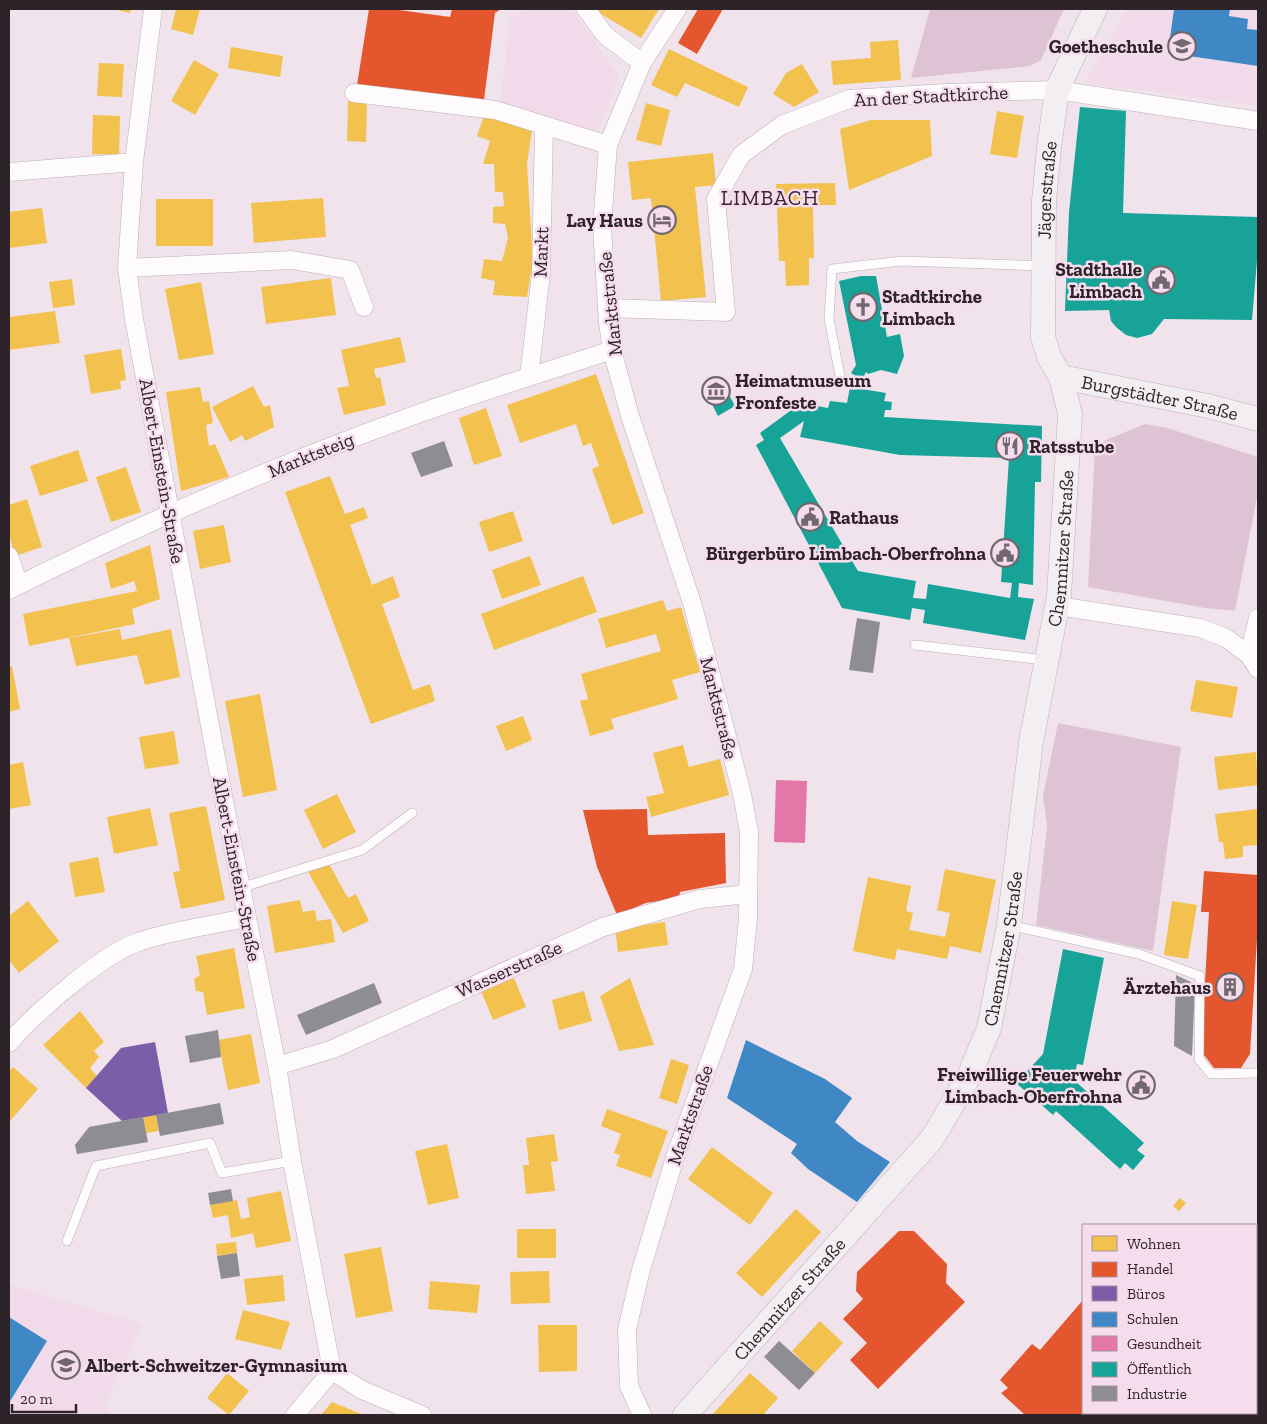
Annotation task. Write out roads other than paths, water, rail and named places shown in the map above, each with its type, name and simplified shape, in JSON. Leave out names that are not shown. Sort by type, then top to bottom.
[{"type":"street","name":"Albert-Einstein-Straße","points":[[153,9],[134,162],[127,268],[134,319],[170,514],[240,888],[277,1066],[292,1161],[332,1371]]},
{"type":"street","points":[[586,9],[605,35],[642,63]]},
{"type":"street","name":"Marktstraße","points":[[642,1415],[629,1386],[627,1329],[641,1270],[676,1154],[743,969],[748,894],[749,832],[737,775],[693,606],[630,416],[612,350],[608,308],[602,227],[608,145],[642,63],[677,9]]},
{"type":"street","name":"Jägerstraße","points":[[1061,377],[1050,359],[1043,337],[1044,202],[1057,90],[1095,9]]},
{"type":"street","points":[[1057,90],[1258,121]]},
{"type":"street","name":"An der Stadtkirche","points":[[608,308],[726,312],[716,199],[741,155],[782,125],[849,99],[945,93],[1057,90]]},
{"type":"street","points":[[354,93],[495,110],[608,145]]},
{"type":"street","name":"Markt","points":[[529,378],[541,274],[544,126]]},
{"type":"street","points":[[9,172],[134,162]]},
{"type":"street","points":[[127,268],[292,260],[350,270],[364,307]]},
{"type":"street","name":"Marktsteig","points":[[9,556],[14,588],[170,514],[283,466],[404,419],[612,350]]},
{"type":"street","name":"Burgstädter Straße","points":[[1061,377],[1208,406],[1258,419]]},
{"type":"street","name":"Chemnitzer Straße","points":[[685,1415],[932,1139],[970,1076],[989,1028],[1009,925],[1031,742],[1058,606],[1070,414],[1061,377]]},
{"type":"street","points":[[1058,606],[1200,628],[1226,638],[1254,662]]},
{"type":"street","points":[[1254,662],[1258,618]]},
{"type":"street","name":"Wasserstraße","points":[[277,1066],[333,1049],[603,927],[700,899],[748,894]]},
{"type":"street","points":[[9,1043],[26,1024],[105,959],[140,941],[246,918]]},
{"type":"street","points":[[295,1415],[332,1371],[362,1390],[422,1415]]},
{"type":"lane","points":[[841,381],[829,319],[832,269],[902,261],[1044,266]]},
{"type":"lane","points":[[915,645],[1046,660]]},
{"type":"lane","points":[[240,888],[362,850],[412,813]]},
{"type":"lane","points":[[1009,925],[1139,954],[1200,976],[1199,1059],[1211,1074],[1258,1073]]},
{"type":"lane","points":[[67,1241],[96,1166],[210,1143],[222,1173],[292,1161]]},
{"type":"place","name":"Goetheschule","points":[[1182,46]]},
{"type":"place","name":"Lay Haus","points":[[662,220]]},
{"type":"place","name":"Stadthalle Limbach","points":[[1161,280]]},
{"type":"place","name":"Stadtkirche Limbach","points":[[863,307]]},
{"type":"place","name":"Heimatmuseum Fronfeste","points":[[716,391]]},
{"type":"place","name":"Ratsstube","points":[[1010,446]]},
{"type":"place","name":"Rathaus","points":[[810,517]]},
{"type":"place","name":"Bürgerbüro Limbach-Oberfrohna","points":[[1005,553]]},
{"type":"place","name":"Ärztehaus","points":[[1230,987]]},
{"type":"place","name":"Freiwillige Feuerwehr Limbach-Oberfrohna","points":[[1141,1085]]},
{"type":"place","name":"Albert-Schweitzer-Gymnasium","points":[[66,1365]]},
{"type":"district","name":"LIMBACH","points":[[770,197]]}]
